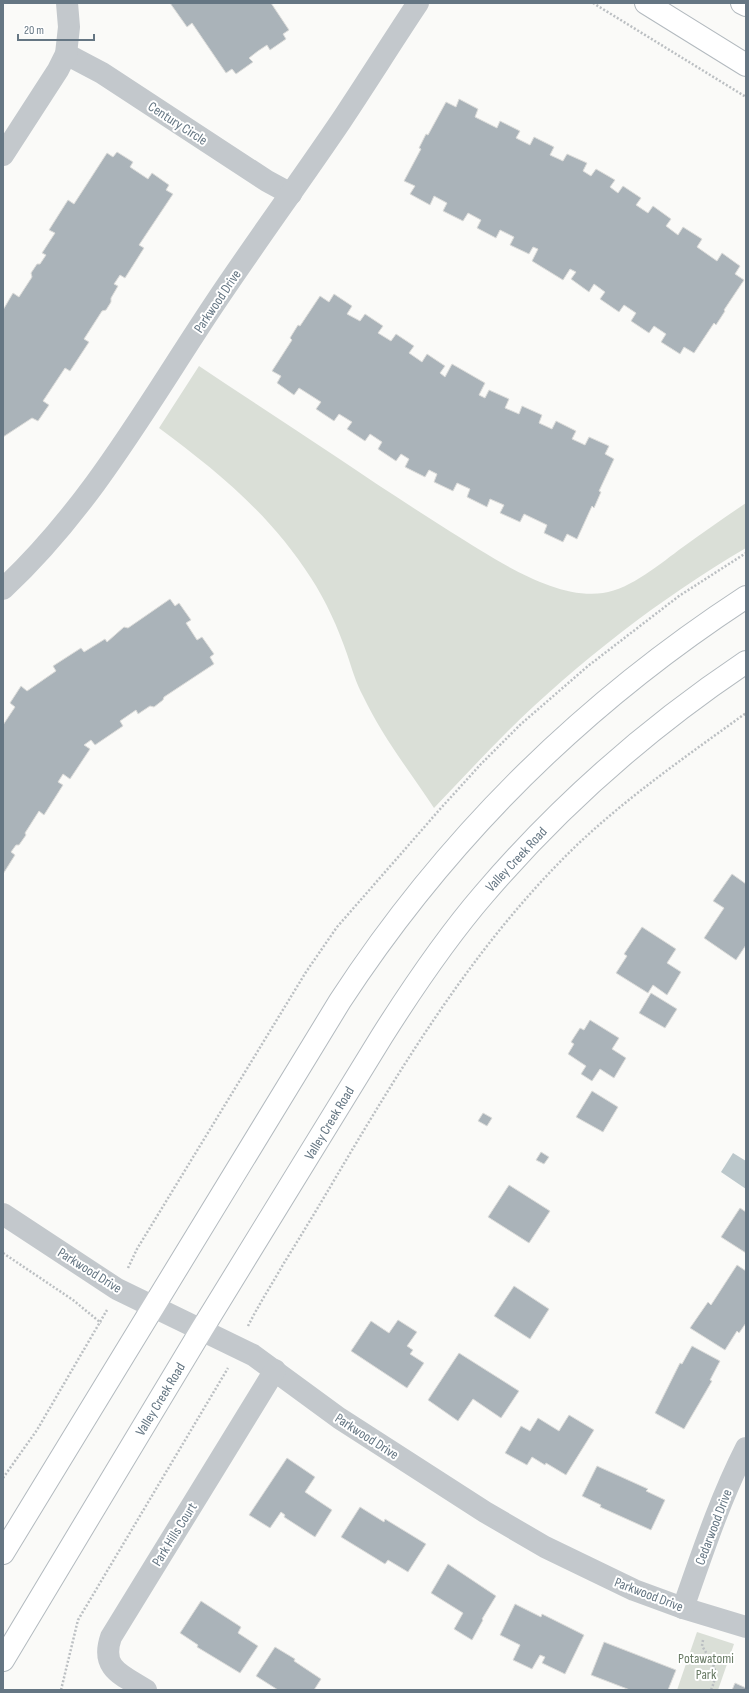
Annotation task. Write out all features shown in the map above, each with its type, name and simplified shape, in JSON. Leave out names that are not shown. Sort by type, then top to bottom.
[{"type":"main road","points":[[646,3],[746,65]]},
{"type":"main road","points":[[742,3],[746,5]]},
{"type":"main road","points":[[3,1553],[344,995],[390,928],[438,867],[501,797],[543,755],[586,716],[657,658],[746,597]]},
{"type":"main road","name":"Valley Creek Road","points":[[3,1660],[202,1329],[409,994],[483,895],[546,826],[619,758],[682,707],[746,662]]},
{"type":"street","points":[[3,155],[58,70],[66,54],[69,27],[67,3]]},
{"type":"street","name":"Parkwood Drive","points":[[3,589],[52,539],[97,482],[214,305],[291,194],[418,3]]},
{"type":"street","name":"Century Circle","points":[[66,54],[102,73],[267,181],[291,194]]},
{"type":"street","name":"Parkwood Drive","points":[[3,1214],[117,1289],[239,1346],[275,1370],[339,1418],[517,1531],[575,1563],[634,1590],[683,1608],[746,1627]]},
{"type":"street","name":"Park Hills Court","points":[[146,1690],[117,1671],[110,1662],[107,1652],[111,1637],[275,1370]]},
{"type":"street","name":"Cedarwood Drive","points":[[683,1608],[718,1511],[746,1448]]},
{"type":"path","points":[[593,3],[746,97]]},
{"type":"path","points":[[60,1690],[78,1620],[226,1372],[262,1300],[397,1077],[447,1001],[514,911],[559,863],[598,826],[655,780],[746,713]]},
{"type":"path","points":[[3,1253],[73,1300],[101,1323]]},
{"type":"path","points":[[709,1615],[702,1646],[715,1667],[716,1679],[711,1690]]},
{"type":"green space","points":[[199,366],[380,486],[485,553],[524,574],[564,590],[584,593],[603,593],[614,591],[635,581],[746,503],[746,548],[651,610],[590,657],[506,733],[434,808],[387,740],[371,711],[358,686],[343,644],[322,596],[295,555],[278,534],[242,496],[202,461],[159,428]]},
{"type":"green space","name":"Potawatomi Park","points":[[697,1632],[734,1644],[718,1690],[677,1690]]},
{"type":"shaded area","points":[[733,1153],[746,1161],[746,1189],[721,1172]]},
{"type":"building","points":[[170,3],[271,3],[289,30],[283,34],[286,39],[270,50],[267,45],[258,51],[249,58],[253,62],[236,74],[232,69],[226,73],[192,23],[187,27]]},
{"type":"building","points":[[459,99],[478,109],[475,117],[497,128],[500,121],[520,131],[516,138],[530,145],[534,137],[554,147],[550,155],[563,161],[567,154],[587,163],[583,171],[591,176],[596,169],[615,180],[610,187],[618,193],[623,186],[641,198],[636,205],[648,213],[653,206],[671,219],[666,226],[678,235],[683,227],[702,239],[697,247],[717,261],[722,253],[740,266],[735,274],[744,280],[716,325],[714,323],[694,353],[684,347],[680,354],[661,342],[666,334],[654,326],[649,333],[631,321],[636,313],[624,305],[619,312],[600,299],[605,292],[594,284],[589,292],[571,279],[576,272],[570,269],[563,280],[532,261],[538,249],[533,247],[529,254],[510,245],[514,237],[500,230],[496,238],[477,228],[481,220],[468,213],[463,221],[443,211],[447,203],[434,196],[430,205],[410,194],[415,186],[404,181],[421,149],[419,148],[426,134],[428,135],[446,102],[456,107]]},
{"type":"building","points":[[117,152],[133,162],[130,167],[148,179],[152,173],[169,185],[166,190],[173,194],[139,245],[144,248],[125,278],[120,275],[114,284],[118,286],[111,298],[111,302],[106,310],[102,311],[84,339],[89,342],[70,371],[65,368],[43,401],[49,405],[38,421],[32,418],[3,437],[3,310],[13,293],[19,297],[32,277],[31,273],[46,255],[42,253],[55,233],[49,230],[68,200],[74,204],[107,153],[113,157]]},
{"type":"building","points":[[334,294],[352,306],[347,314],[360,321],[365,314],[383,326],[378,333],[391,341],[396,334],[414,346],[409,353],[422,362],[427,354],[445,366],[440,373],[445,377],[452,364],[485,383],[479,395],[485,398],[489,390],[509,399],[505,408],[519,414],[522,406],[542,415],[539,423],[552,429],[556,421],[576,431],[572,439],[585,445],[589,437],[609,446],[605,454],[614,459],[599,491],[601,492],[594,508],[592,506],[577,539],[567,534],[563,542],[544,533],[547,525],[524,514],[520,522],[500,513],[504,505],[490,499],[487,507],[467,497],[470,489],[457,483],[453,491],[434,482],[437,474],[429,470],[425,477],[405,467],[409,459],[401,454],[396,461],[378,449],[382,442],[370,434],[365,441],[347,429],[352,422],[339,414],[334,421],[316,409],[321,402],[299,388],[294,395],[277,383],[281,376],[272,371],[292,340],[290,338],[298,325],[300,326],[320,296],[329,302]]},
{"type":"building","points":[[170,599],[175,606],[179,603],[191,620],[186,623],[197,640],[202,637],[214,654],[210,657],[214,664],[164,697],[163,700],[154,707],[150,706],[138,714],[136,710],[120,721],[123,726],[95,745],[91,740],[84,745],[90,749],[70,779],[63,774],[58,782],[63,785],[44,815],[39,811],[25,833],[26,835],[19,845],[16,845],[11,852],[15,855],[3,874],[3,725],[15,707],[10,703],[21,686],[27,691],[56,671],[53,666],[81,648],[84,652],[105,639],[107,642],[124,627],[128,628]]},
{"type":"building","points":[[732,874],[746,884],[746,945],[736,960],[704,938],[724,908],[713,901]]},
{"type":"building","points":[[642,927],[676,949],[667,963],[681,972],[667,995],[653,985],[648,993],[616,973],[627,956],[624,954]]},
{"type":"building","points":[[651,993],[677,1009],[665,1028],[639,1013]]},
{"type":"building","points":[[590,1020],[619,1038],[612,1049],[626,1058],[614,1078],[600,1069],[592,1081],[581,1074],[586,1066],[568,1054],[574,1044],[571,1042],[580,1028],[584,1030]]},
{"type":"building","points":[[592,1091],[618,1107],[603,1132],[576,1117]]},
{"type":"building","points":[[483,1113],[492,1118],[487,1126],[478,1121]]},
{"type":"building","points":[[541,1152],[549,1157],[544,1164],[536,1160]]},
{"type":"building","points":[[509,1185],[550,1211],[529,1243],[488,1217]]},
{"type":"building","points":[[740,1208],[746,1212],[746,1253],[721,1237]]},
{"type":"building","points":[[737,1265],[746,1271],[746,1323],[739,1333],[737,1331],[725,1350],[690,1328],[708,1302],[711,1305]]},
{"type":"building","points":[[514,1286],[549,1309],[530,1339],[494,1316]]},
{"type":"building","points":[[398,1320],[417,1332],[407,1346],[413,1350],[410,1354],[424,1363],[407,1388],[351,1351],[371,1321],[389,1333]]},
{"type":"building","points":[[692,1346],[720,1361],[710,1380],[712,1381],[684,1429],[655,1413],[680,1363],[682,1364]]},
{"type":"building","points":[[459,1353],[519,1391],[501,1418],[473,1399],[458,1421],[428,1400]]},
{"type":"building","points":[[569,1415],[594,1430],[566,1475],[546,1463],[545,1465],[532,1457],[527,1465],[505,1453],[521,1426],[530,1431],[538,1418],[559,1431]]},
{"type":"building","points":[[287,1458],[315,1477],[305,1492],[332,1510],[315,1537],[284,1517],[285,1515],[281,1512],[270,1528],[249,1515]]},
{"type":"building","points":[[597,1466],[648,1489],[646,1491],[665,1500],[651,1530],[600,1507],[601,1505],[582,1496]]},
{"type":"building","points":[[360,1507],[384,1522],[385,1519],[426,1544],[408,1572],[388,1560],[385,1564],[341,1537]]},
{"type":"building","points":[[448,1564],[496,1596],[482,1619],[483,1620],[472,1640],[454,1629],[463,1613],[431,1593]]},
{"type":"building","points":[[201,1601],[241,1627],[238,1633],[258,1646],[240,1673],[197,1647],[198,1645],[180,1633]]},
{"type":"building","points":[[515,1604],[541,1617],[542,1614],[584,1635],[565,1674],[542,1663],[545,1657],[540,1655],[532,1669],[513,1660],[520,1645],[500,1635]]},
{"type":"building","points":[[604,1642],[676,1670],[668,1690],[630,1690],[591,1675]]},
{"type":"building","points":[[275,1647],[295,1659],[294,1661],[321,1679],[314,1690],[278,1690],[256,1676]]},
{"type":"building","points":[[735,1683],[746,1688],[746,1690],[732,1690]]}]
